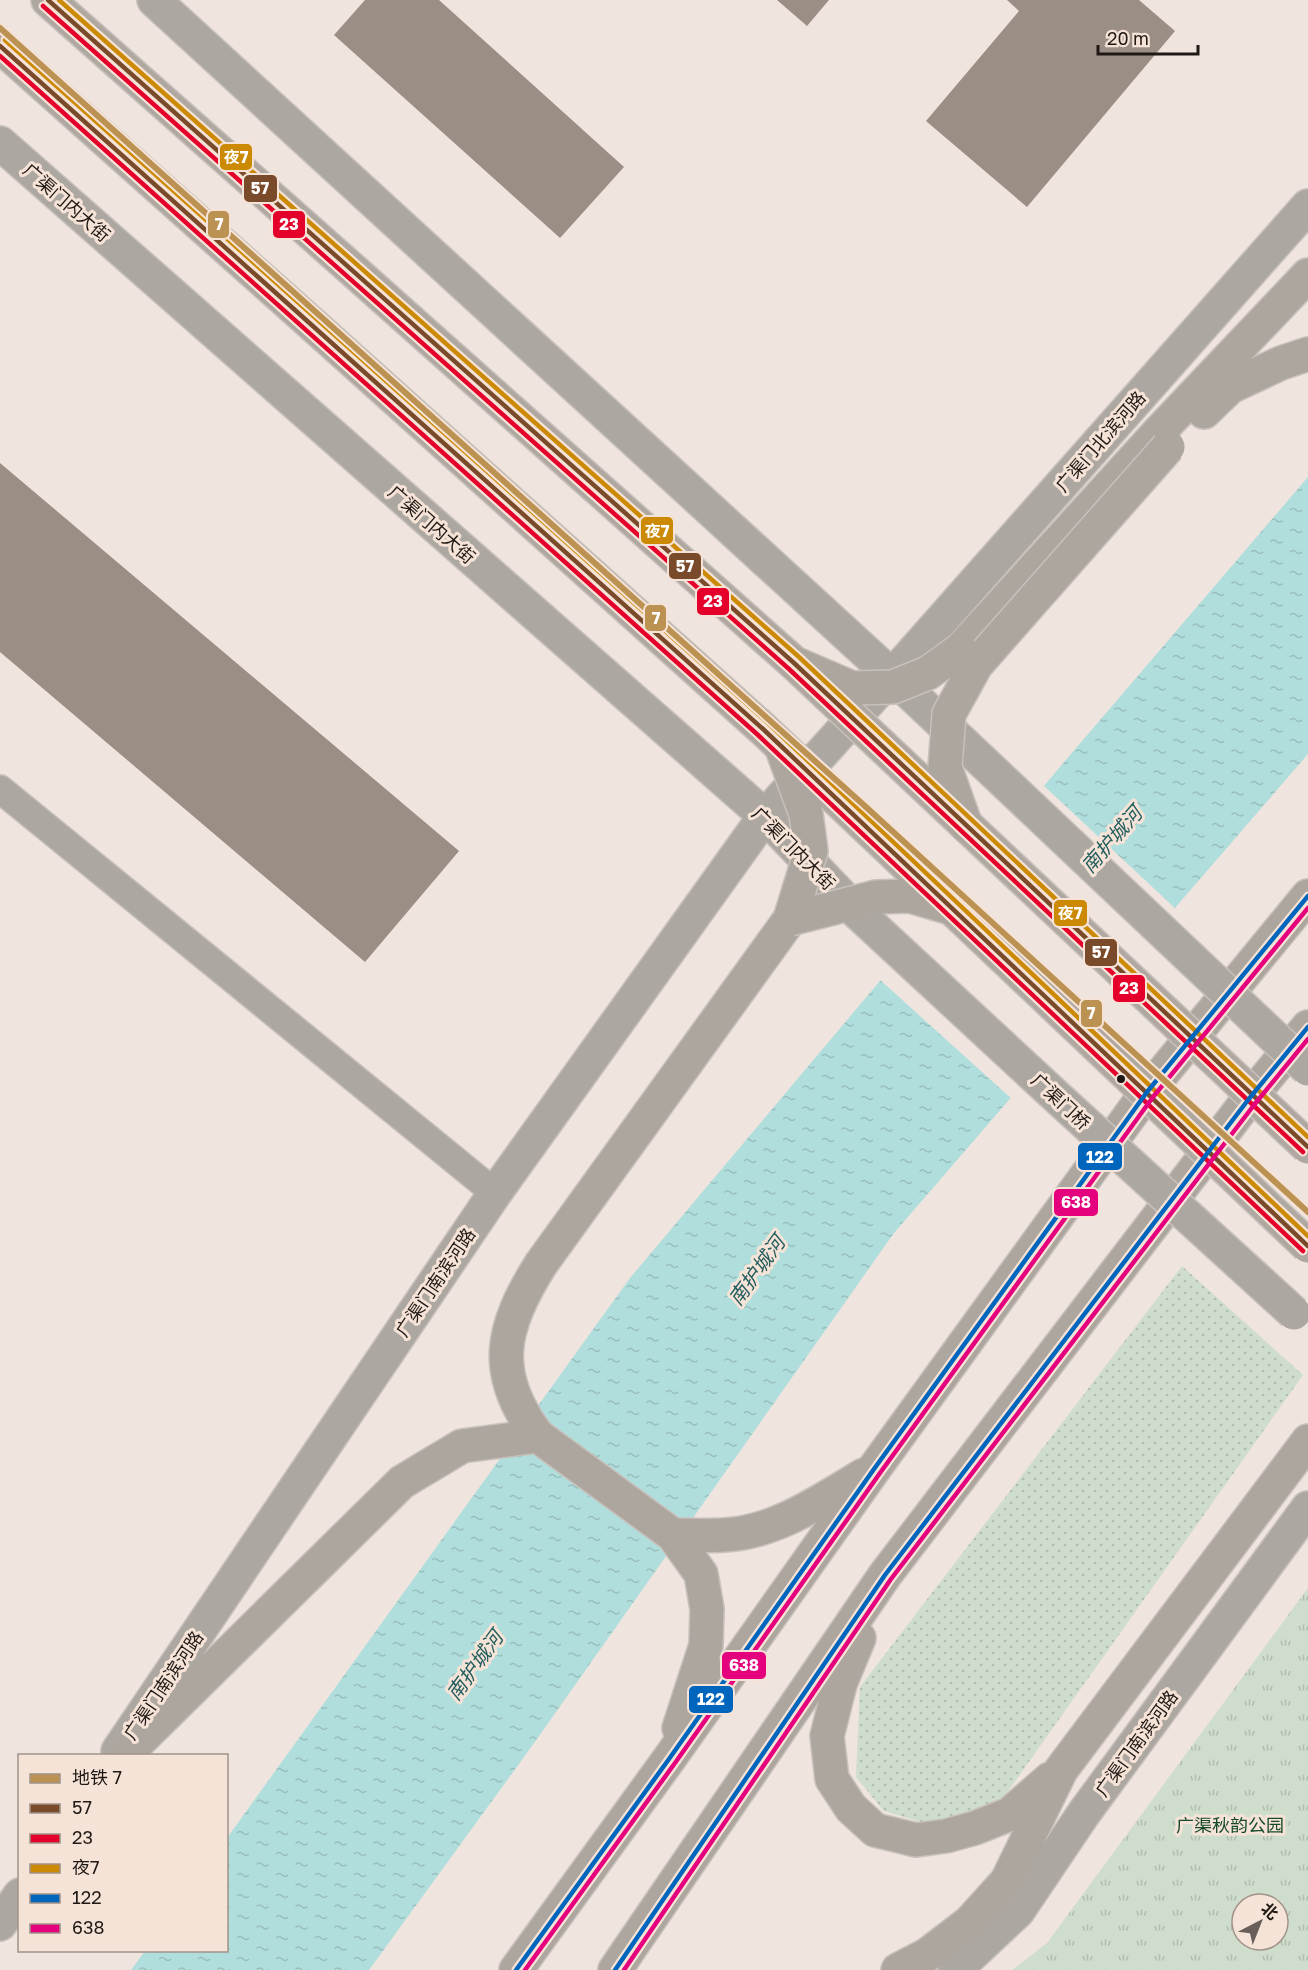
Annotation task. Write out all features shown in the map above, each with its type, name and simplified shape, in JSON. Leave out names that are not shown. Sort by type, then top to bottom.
[{"type":"highway","points":[[794,663],[852,688],[893,687],[928,673],[960,650],[1157,434],[1308,275]]},
{"type":"highway","points":[[966,826],[945,767],[949,714],[976,665],[1168,447],[1230,387],[1281,363],[1308,354]]},
{"type":"highway","points":[[669,1760],[706,1645],[707,1609],[701,1574],[673,1535],[538,1436],[522,1414],[509,1386],[505,1351],[511,1321],[524,1291],[541,1264],[790,919],[811,851],[806,814],[781,746]]},
{"type":"highway","points":[[790,919],[876,897],[910,896],[954,909]]},
{"type":"highway","points":[[516,1970],[1147,1092],[1308,896]]},
{"type":"highway","points":[[615,1970],[885,1575],[1248,1101],[1308,1027]]},
{"type":"highway","points":[[125,1754],[402,1482],[462,1446],[538,1436]]},
{"type":"highway","points":[[898,1970],[927,1955],[970,1922],[1007,1881],[1061,1770],[1308,1441]]},
{"type":"highway","points":[[673,1535],[726,1535],[760,1529],[808,1508],[874,1469]]},
{"type":"highway","points":[[885,1575],[840,1684],[827,1736],[832,1779],[851,1808],[875,1830],[916,1840],[946,1836],[975,1828],[1010,1814],[1061,1770]]},
{"type":"main road","points":[[48,0],[794,663],[1308,1148]]},
{"type":"main road","points":[[0,46],[781,746],[1308,1246]]},
{"type":"street","points":[[154,0],[892,676],[1308,1069]]},
{"type":"street","name":"广渠门内大街","points":[[0,143],[765,816],[857,912]]},
{"type":"street","name":"广渠门北滨河路","points":[[765,816],[1308,206]]},
{"type":"street","points":[[0,789],[495,1193]]},
{"type":"street","name":"广渠门南滨河路","points":[[116,1754],[495,1193],[765,816]]},
{"type":"street","name":"广渠门桥","points":[[857,912],[1301,1319]]},
{"type":"street","name":"广渠门南滨河路","points":[[955,1970],[1018,1911],[1084,1813],[1308,1508]]},
{"type":"street","points":[[0,1924],[18,1898]]},
{"type":"green space","points":[[1182,1266],[1303,1375],[1004,1797],[934,1826],[884,1811],[856,1777],[860,1687]]},
{"type":"green space","name":"广渠秋韵公园","points":[[1308,1588],[1308,1970],[1012,1970],[1047,1943]]},
{"type":"water","name":"南护城河","points":[[1308,477],[1308,754],[894,1233],[532,1746],[369,1970],[131,1970],[144,1952],[228,1952],[228,1837],[630,1278],[1065,761]]},
{"type":"pier","points":[[1042,784],[1177,910],[1013,1100],[878,978]]},
{"type":"building","points":[[365,0],[439,0],[624,167],[560,238],[334,35]]},
{"type":"building","points":[[777,0],[829,0],[807,26]]},
{"type":"building","points":[[1007,0],[1139,0],[1175,31],[1027,207],[926,121],[1019,11]]},
{"type":"building","points":[[0,463],[459,851],[365,962],[0,652]]},
{"type":"metro line","name":"7","points":[[0,28],[866,807],[1308,1212]]},
{"type":"transit line","name":"57","points":[[48,0],[794,663],[1308,1147]]},
{"type":"transit line","name":"夜7","points":[[59,0],[799,657],[1308,1137]]},
{"type":"transit line","name":"23","points":[[43,6],[789,669],[1303,1152]]},
{"type":"transit line","name":"夜7","points":[[5,40],[768,723],[1308,1236]]},
{"type":"transit line","name":"57","points":[[0,46],[763,729],[1308,1246]]},
{"type":"transit line","name":"23","points":[[0,56],[758,735],[1303,1251]]},
{"type":"transit line","name":"122","points":[[516,1970],[1147,1092],[1308,896]]},
{"type":"transit line","name":"638","points":[[525,1970],[880,1473],[1153,1097],[1308,908]]},
{"type":"transit line","name":"122","points":[[615,1970],[885,1575],[1248,1100],[1308,1027]]},
{"type":"transit line","name":"638","points":[[624,1970],[891,1579],[1254,1105],[1308,1039]]}]
